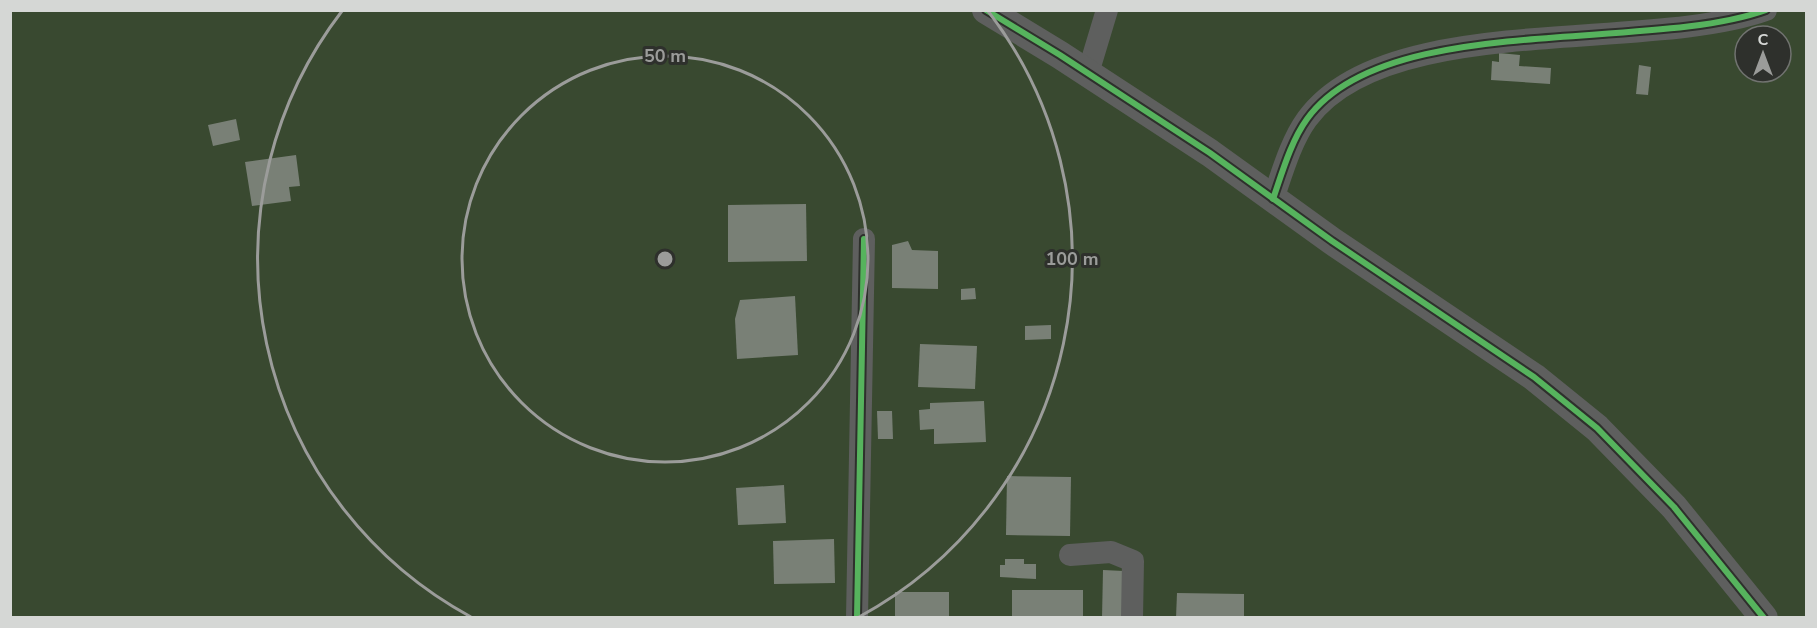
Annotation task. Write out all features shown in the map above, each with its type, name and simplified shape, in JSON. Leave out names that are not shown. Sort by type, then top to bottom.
[{"type":"street","points":[[986,10],[1210,153],[1534,376],[1596,428],[1674,507],[1764,618]]},
{"type":"street","points":[[1088,73],[1107,10]]},
{"type":"street","points":[[1273,198],[1283,168],[1306,119],[1341,85],[1392,65],[1438,51],[1551,37],[1712,24],[1766,10]]},
{"type":"street","points":[[857,618],[864,239]]},
{"type":"street","points":[[1070,555],[1111,552],[1133,561],[1132,618]]},
{"type":"green space","points":[[11,11],[1806,11],[1806,617],[11,617]]},
{"type":"building","points":[[1499,53],[1520,55],[1519,66],[1551,68],[1550,84],[1491,80],[1492,61],[1499,62]]},
{"type":"building","points":[[1639,65],[1651,67],[1648,95],[1636,94]]},
{"type":"building","points":[[236,119],[240,140],[213,146],[208,125]]},
{"type":"building","points":[[296,155],[300,186],[289,187],[291,201],[252,206],[245,162]]},
{"type":"building","points":[[806,204],[807,261],[728,262],[728,205]]},
{"type":"building","points":[[908,241],[912,250],[938,251],[938,289],[892,288],[892,245]]},
{"type":"building","points":[[975,288],[976,299],[961,300],[961,289]]},
{"type":"building","points":[[795,296],[798,355],[737,359],[735,319],[740,300]]},
{"type":"building","points":[[1051,325],[1051,339],[1025,340],[1025,326]]},
{"type":"building","points":[[920,344],[977,346],[975,389],[918,387]]},
{"type":"building","points":[[984,401],[986,442],[934,444],[934,429],[920,430],[919,410],[930,409],[930,403]]},
{"type":"building","points":[[877,411],[892,411],[893,439],[878,439]]},
{"type":"building","points":[[1007,476],[1071,477],[1070,536],[1006,535]]},
{"type":"building","points":[[784,485],[786,523],[738,525],[736,488]]},
{"type":"building","points":[[834,539],[835,583],[774,584],[773,541]]},
{"type":"building","points":[[1005,559],[1024,559],[1024,564],[1036,564],[1036,579],[1000,577],[1000,565],[1005,565]]},
{"type":"building","points":[[1103,570],[1124,571],[1122,618],[1102,618]]},
{"type":"building","points":[[1012,590],[1083,590],[1083,618],[1012,618]]},
{"type":"building","points":[[895,592],[949,592],[949,618],[895,618]]},
{"type":"building","points":[[1177,593],[1244,594],[1244,618],[1176,618]]},
{"type":"cycle path","points":[[986,10],[1060,55],[1210,153],[1332,241],[1534,377],[1597,428],[1674,507],[1764,618]]},
{"type":"cycle path","points":[[1273,199],[1283,168],[1307,119],[1344,85],[1395,62],[1455,48],[1715,23],[1766,10]]},
{"type":"cycle path","points":[[857,618],[864,239]]}]
